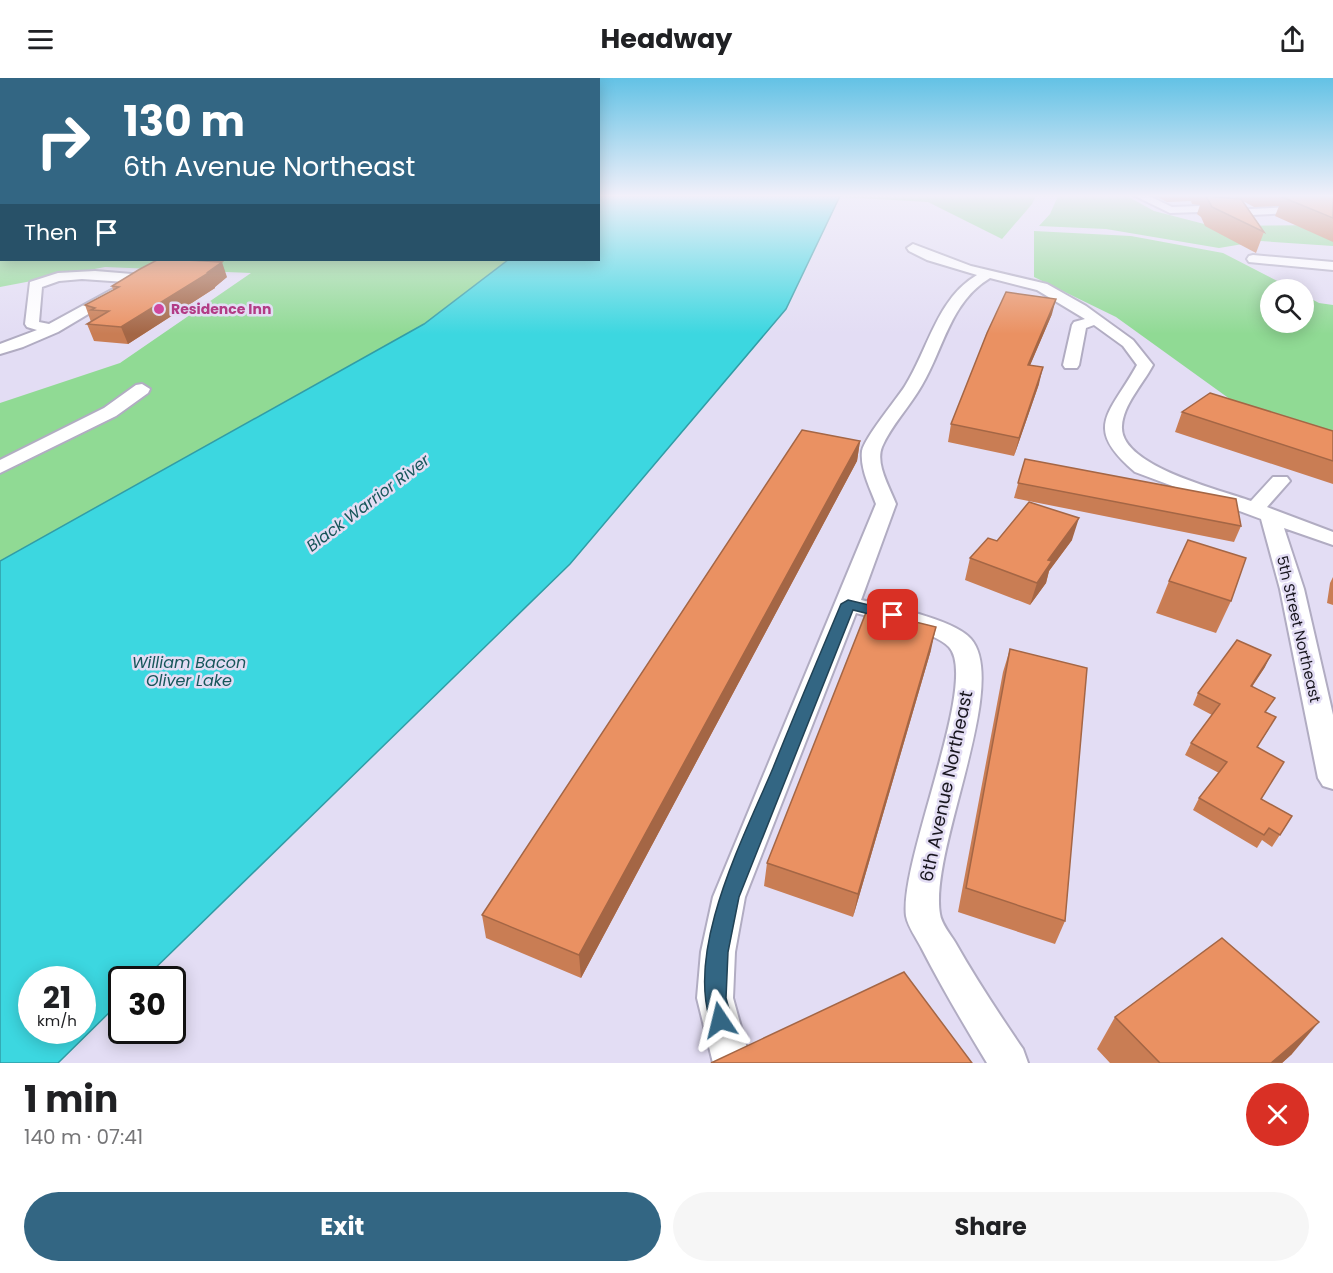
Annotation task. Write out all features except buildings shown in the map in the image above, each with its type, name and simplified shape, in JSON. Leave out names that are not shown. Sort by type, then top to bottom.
[{"type":"street","points":[[913,248],[931,257],[1042,287],[1128,343],[1145,365],[1135,386],[1117,408],[1111,426],[1116,446],[1126,457],[1157,476],[1333,539]]},
{"type":"street","points":[[1253,259],[1333,266]]},
{"type":"street","points":[[732,1063],[715,998],[717,952],[729,897],[848,604],[886,504],[871,464],[872,448],[915,384],[945,318],[971,284],[988,274]]},
{"type":"street","points":[[0,349],[16,345],[49,329],[135,282],[132,278],[72,275],[45,280],[35,285],[32,324],[49,329]]},
{"type":"street","points":[[1071,365],[1079,333],[1099,322]]},
{"type":"street","points":[[0,467],[110,412],[142,389]]},
{"type":"street","points":[[1262,512],[1281,481]]},
{"type":"street","name":"5th Street Northeast","points":[[1262,512],[1292,589],[1333,778]]},
{"type":"street","name":"6th Avenue Northeast","points":[[848,604],[893,615],[945,632],[962,644],[970,669],[963,726],[925,872],[923,917],[960,986],[1009,1063]]},
{"type":"green space","points":[[1034,242],[1163,242],[1223,253],[1274,279],[1260,279],[1260,333],[1314,333],[1314,300],[1333,305],[1333,435],[1234,402],[1116,317],[1034,277]]},
{"type":"green space","points":[[1183,242],[1255,242],[1219,248]]},
{"type":"green space","points":[[1275,242],[1333,242],[1333,246]]},
{"type":"green space","points":[[0,261],[507,261],[424,324],[0,561],[0,403],[120,363],[251,273],[105,267],[0,287]]},
{"type":"water","name":"William Bacon Oliver Lake","points":[[600,242],[818,242],[786,309],[570,564],[157,966],[108,966],[108,1014],[96,1026],[96,966],[18,966],[18,1044],[77,1044],[58,1063],[0,1063],[0,561],[424,324],[507,261],[600,261]]},
{"type":"place","name":"Residence Inn","points":[[159,309]]},
{"type":"route","points":[[720,1020],[715,998],[717,952],[729,897],[848,604],[893,615]]},
{"type":"water label","name":"Black Warrior River","points":[[368,503]]}]
